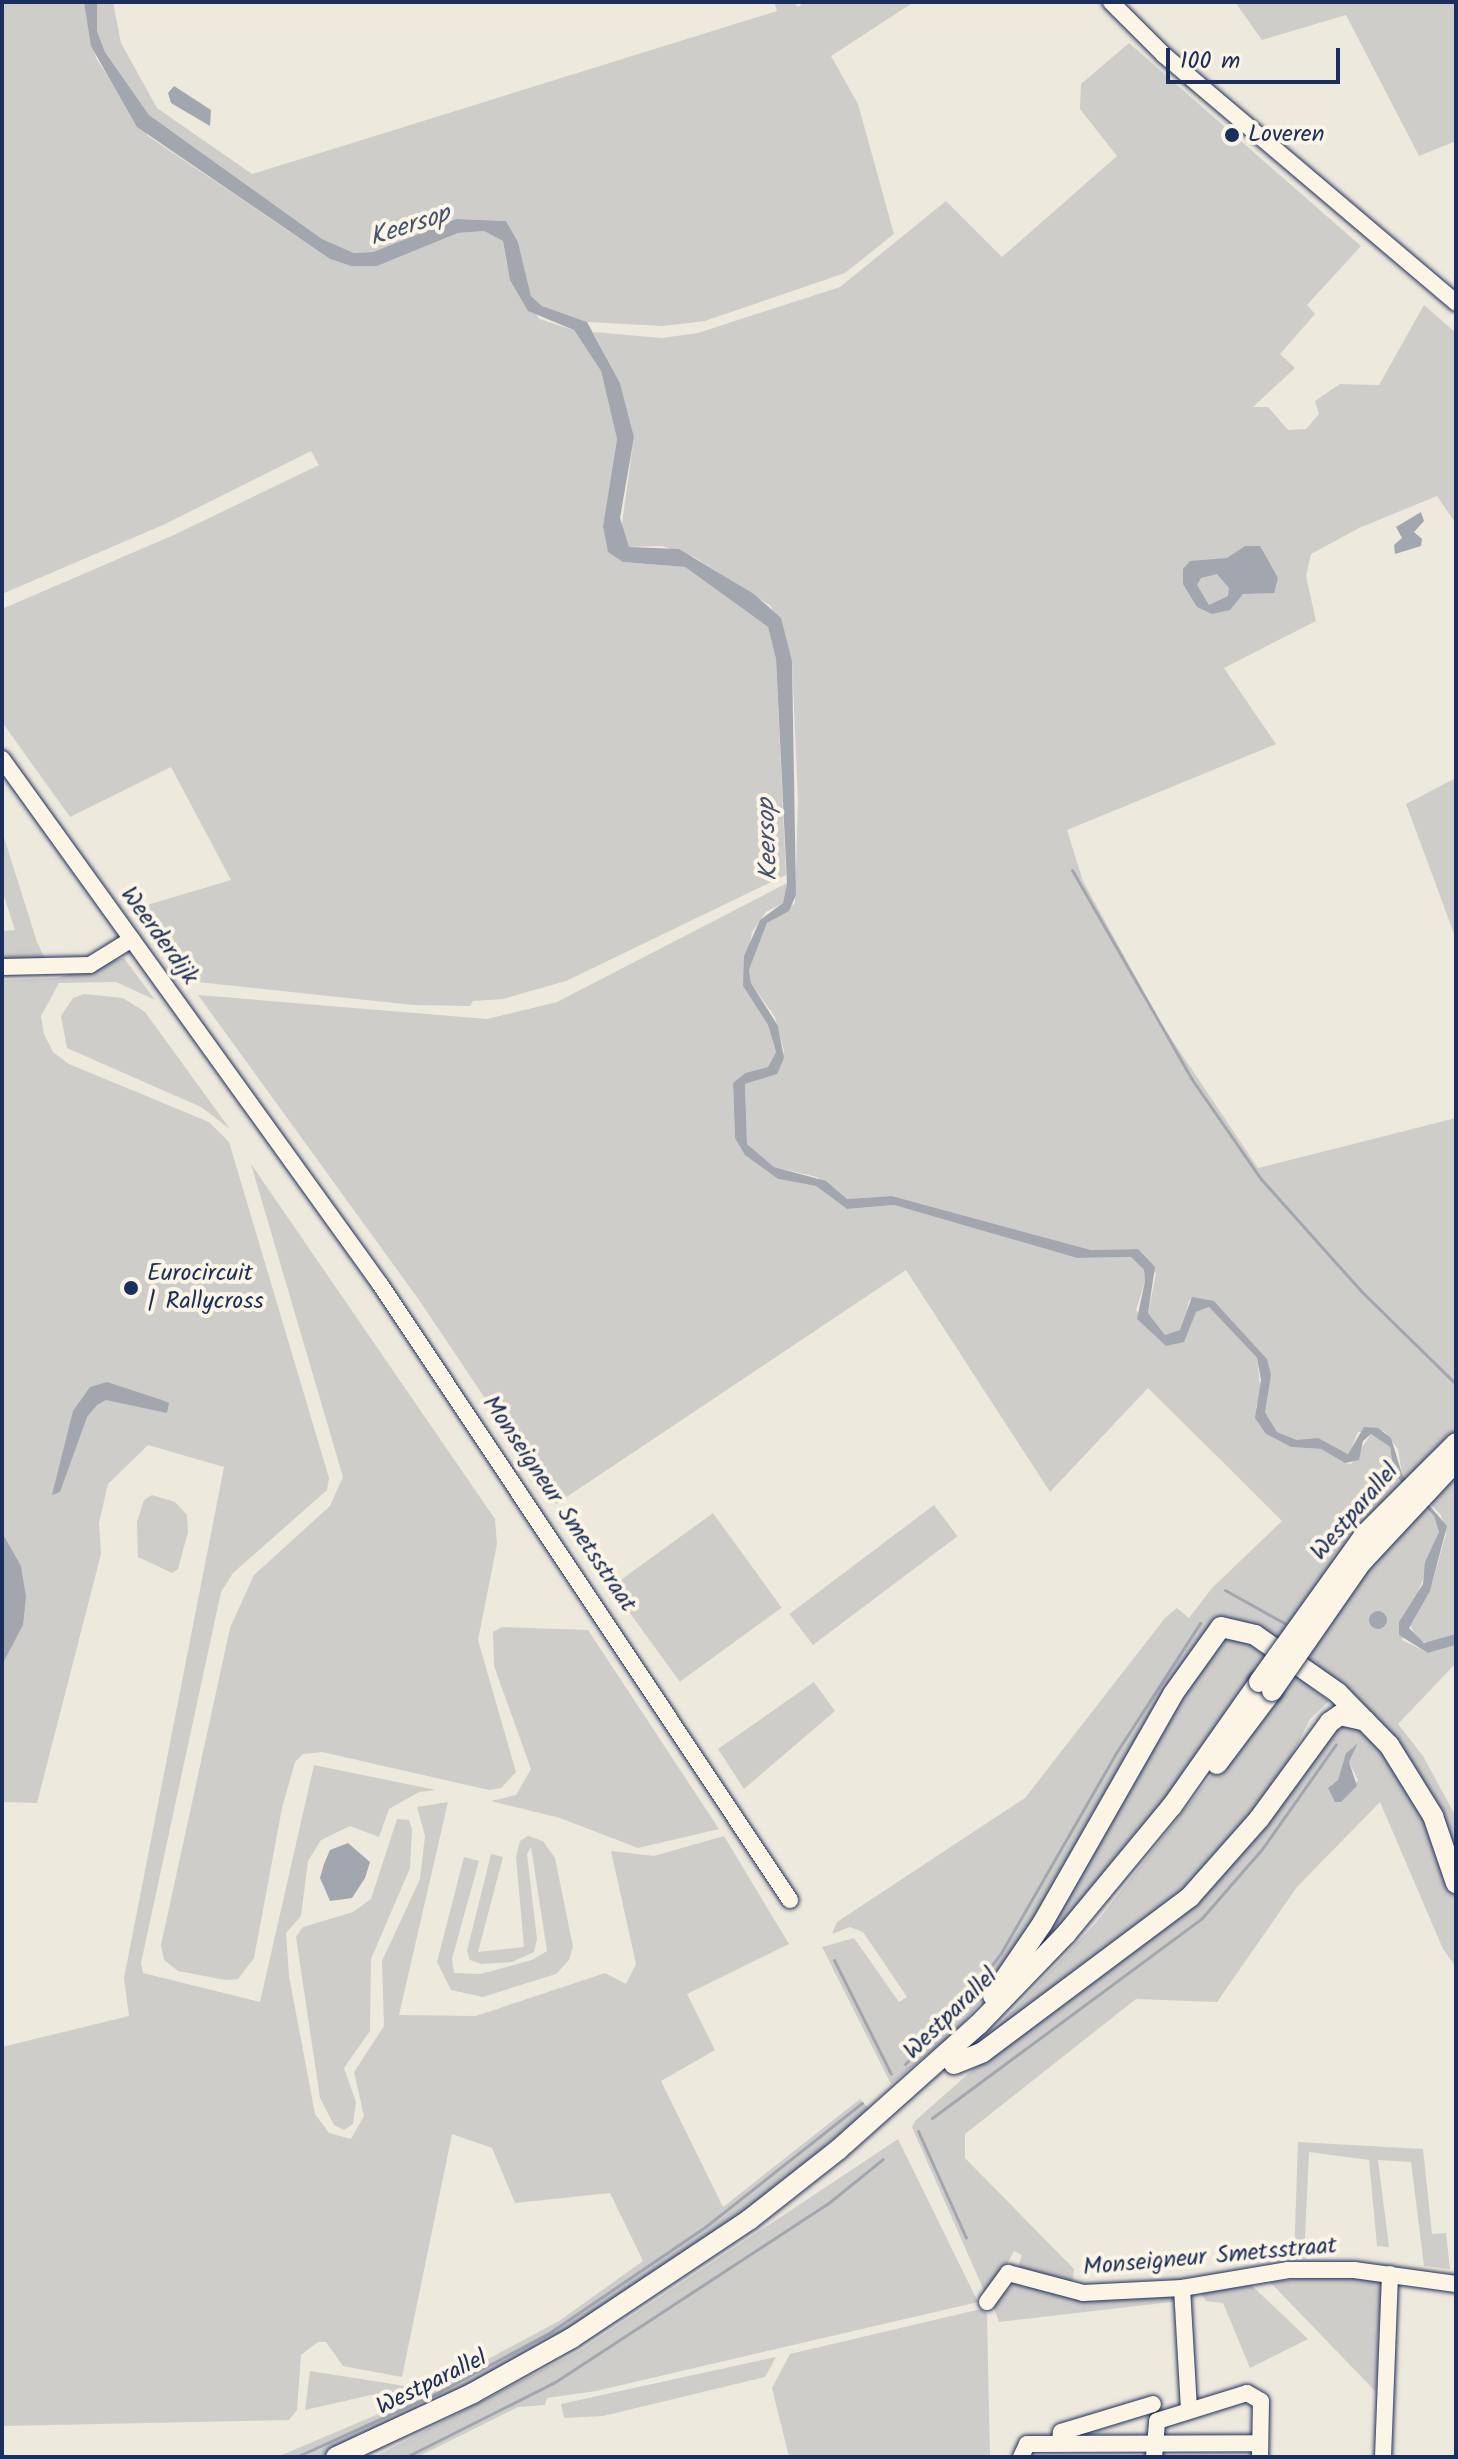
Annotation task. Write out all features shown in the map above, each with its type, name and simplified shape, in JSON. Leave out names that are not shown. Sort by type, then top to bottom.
[{"type":"main road","name":"Westparallel","points":[[336,2457],[473,2393],[608,2316],[749,2220],[954,2064],[1112,1900],[1265,1686],[1366,1533],[1456,1443]]},
{"type":"main road","name":"Westparallel","points":[[364,2457],[532,2374],[661,2297],[794,2203],[894,2111],[1103,1892],[1361,1563],[1456,1461]]},
{"type":"main road","points":[[978,2025],[1150,1731],[1221,1627],[1255,1635],[1338,1693],[1389,1745],[1420,1790],[1456,1883]]},
{"type":"main road","points":[[954,2064],[983,2052],[1190,1897],[1259,1819],[1330,1722],[1340,1715],[1365,1721]]},
{"type":"street","points":[[1111,2],[1164,55],[1456,303]]},
{"type":"street","name":"Weerderdijk","points":[[2,759],[279,1140]]},
{"type":"street","points":[[2,967],[90,965],[132,939]]},
{"type":"street","name":"Monseigneur Smetsstraat","points":[[279,1140],[525,1496],[790,1900]]},
{"type":"street","name":"Monseigneur Smetsstraat","points":[[987,2302],[1008,2273],[1062,2291],[1182,2288],[1288,2270],[1390,2274],[1456,2284]]},
{"type":"street","points":[[1383,2457],[1390,2274]]},
{"type":"street","points":[[1182,2288],[1189,2410]]},
{"type":"street","points":[[1022,2452],[1060,2443],[1154,2450],[1260,2450],[1256,2395],[1189,2410],[1155,2423],[1154,2450]]},
{"type":"street","points":[[1060,2443],[1061,2432],[1153,2404]]},
{"type":"shaded area","points":[[2,2],[84,2],[96,58],[148,136],[330,259],[351,266],[394,259],[458,233],[484,231],[503,241],[507,265],[539,319],[574,330],[601,371],[617,439],[603,526],[623,562],[685,567],[768,627],[776,659],[786,875],[566,981],[503,999],[473,1001],[470,1006],[413,1005],[188,981],[137,908],[231,880],[171,767],[70,817],[2,722],[2,609],[176,534],[319,465],[311,451],[163,525],[2,594]]},
{"type":"shaded area","points":[[84,2],[97,2],[97,31],[105,52],[149,115],[322,239],[354,253],[373,252],[456,219],[506,221],[518,242],[531,296],[542,306],[587,322],[620,383],[634,437],[620,518],[629,547],[679,549],[754,594],[781,618],[792,661],[796,895],[789,911],[767,923],[749,970],[751,983],[778,1026],[784,1058],[777,1074],[745,1084],[747,1144],[774,1167],[826,1181],[847,1199],[892,1196],[1091,1250],[1138,1249],[1155,1267],[1148,1313],[1165,1335],[1180,1330],[1192,1297],[1214,1301],[1267,1359],[1271,1375],[1265,1412],[1277,1432],[1297,1440],[1318,1438],[1348,1454],[1364,1427],[1378,1428],[1391,1438],[1402,1474],[1447,1526],[1430,1591],[1409,1628],[1424,1643],[1456,1634],[1456,1645],[1428,1653],[1399,1635],[1399,1622],[1423,1584],[1425,1562],[1439,1532],[1434,1516],[1394,1474],[1390,1447],[1371,1434],[1363,1441],[1359,1460],[1345,1463],[1321,1449],[1291,1447],[1266,1434],[1255,1418],[1261,1380],[1257,1358],[1209,1307],[1196,1312],[1184,1342],[1166,1346],[1137,1319],[1145,1281],[1144,1270],[1131,1257],[1077,1258],[894,1205],[847,1209],[816,1186],[778,1179],[745,1155],[735,1138],[733,1083],[745,1073],[768,1067],[776,1052],[768,1025],[743,986],[744,956],[760,920],[783,903],[787,883],[776,659],[768,627],[685,567],[623,562],[608,552],[603,526],[617,439],[601,371],[574,330],[528,311],[510,280],[503,241],[484,231],[458,233],[377,266],[351,266],[330,259],[137,127],[91,46]]},
{"type":"shaded area","points":[[97,2],[113,2],[121,43],[157,108],[252,174],[777,11],[774,2],[794,2],[798,7],[805,2],[914,2],[831,56],[858,104],[894,234],[845,273],[705,321],[663,326],[587,322],[542,306],[531,296],[518,242],[506,221],[456,219],[373,252],[354,253],[322,239],[149,115],[105,52],[97,31]]},
{"type":"shaded area","points":[[1235,2],[1456,2],[1456,141],[1419,156],[1346,15],[1262,40]]},
{"type":"shaded area","points":[[1129,43],[1361,246],[1307,305],[1315,314],[1280,354],[1295,368],[1253,407],[1268,407],[1288,430],[1306,429],[1319,414],[1315,401],[1340,384],[1379,385],[1424,305],[1456,333],[1456,524],[1437,496],[1359,528],[1311,554],[1306,576],[1316,621],[1224,668],[1276,744],[1067,830],[1083,881],[1162,1025],[1258,1168],[1456,1118],[1456,1634],[1431,1643],[1418,1641],[1409,1623],[1432,1584],[1446,1534],[1441,1515],[1402,1474],[1398,1449],[1384,1431],[1358,1432],[1349,1454],[1323,1441],[1297,1440],[1277,1432],[1265,1412],[1267,1359],[1214,1301],[1189,1300],[1184,1325],[1176,1334],[1165,1335],[1148,1313],[1156,1274],[1138,1249],[1091,1250],[892,1196],[847,1199],[817,1177],[774,1167],[747,1144],[745,1084],[776,1074],[784,1051],[775,1017],[751,983],[749,970],[767,923],[795,903],[798,800],[792,661],[771,606],[694,557],[662,546],[629,547],[621,531],[634,437],[620,383],[593,332],[662,338],[698,333],[840,287],[946,201],[1002,257],[1117,156],[1080,109],[1081,84]]},
{"type":"shaded area","points":[[174,86],[211,110],[210,126],[171,103],[168,93]]},
{"type":"shaded area","points":[[1421,512],[1424,521],[1414,532],[1422,539],[1421,546],[1395,554],[1394,545],[1402,538],[1396,527]]},
{"type":"shaded area","points":[[1245,546],[1260,546],[1278,578],[1274,593],[1243,594],[1230,610],[1212,614],[1197,607],[1183,584],[1183,569],[1190,561],[1227,558]],"holes":[[[1217,574],[1229,588],[1228,596],[1209,605],[1197,585],[1201,578]]]},
{"type":"shaded area","points":[[1456,778],[1456,939],[1406,804]]},
{"type":"shaded area","points":[[2,831],[37,942],[46,961],[2,962],[2,931],[15,930],[2,890]]},
{"type":"shaded area","points":[[787,883],[783,903],[766,912],[752,932],[743,986],[768,1025],[776,1052],[768,1067],[745,1073],[733,1083],[735,1138],[778,1179],[816,1186],[847,1209],[894,1205],[1077,1258],[1131,1257],[1144,1270],[1145,1281],[1136,1310],[1166,1346],[1196,1312],[1209,1307],[1257,1358],[1261,1393],[1256,1407],[1266,1434],[1291,1447],[1321,1449],[1351,1464],[1371,1434],[1390,1447],[1394,1474],[1434,1516],[1439,1532],[1402,1640],[1429,1653],[1456,1645],[1456,1663],[1398,1724],[1423,1756],[1456,1817],[1456,1857],[1437,1807],[1312,1667],[1247,1622],[1228,1619],[1009,1967],[958,2030],[891,2084],[822,1947],[854,1938],[899,2002],[907,1997],[863,1932],[850,1927],[832,1934],[837,1922],[1025,1798],[1165,1618],[1177,1608],[1189,1618],[1212,1588],[1282,1521],[1148,1388],[1050,1492],[906,1270],[556,1504],[419,1300],[198,995],[487,1019],[557,1002]]},
{"type":"shaded area","points":[[124,958],[155,1000],[116,982],[59,983],[41,1016],[44,1034],[53,1052],[69,1064],[209,1122],[229,1142],[329,1478],[327,1490],[233,1573],[221,1592],[141,1963],[143,1973],[260,2002],[314,1765],[436,1790],[419,1792],[389,1809],[379,1837],[350,1826],[321,1840],[308,1861],[301,1916],[286,1933],[289,1976],[315,2114],[329,2133],[351,2139],[364,2116],[354,2072],[384,2026],[382,1961],[420,1879],[425,1836],[417,1807],[448,1802],[399,2015],[476,2016],[605,1973],[626,1984],[636,1964],[611,1851],[654,1856],[724,1836],[789,1944],[687,1994],[715,2050],[661,2081],[723,2207],[860,2099],[869,2109],[759,2202],[570,2335],[328,2457],[277,2457],[414,2399],[407,2395],[371,2395],[305,2410],[310,2371],[430,2390],[559,2321],[643,2261],[610,2193],[515,2203],[492,2148],[452,2134],[402,2377],[343,2366],[326,2342],[318,2342],[301,2355],[297,2410],[289,2420],[2,2426],[2,2047],[129,2016],[124,1978],[224,1467],[148,1445],[108,1484],[99,1523],[101,1554],[37,1803],[2,1802],[2,980],[57,978]]},
{"type":"shaded area","points":[[84,994],[123,998],[145,1012],[230,1129],[201,1107],[67,1048],[61,1016],[73,998]]},
{"type":"shaded area","points":[[251,1164],[495,1519],[497,1544],[478,1640],[516,1772],[501,1788],[489,1790],[322,1752],[303,1754],[295,1762],[282,1808],[254,1958],[238,1979],[226,1980],[178,1971],[164,1960],[161,1945],[230,1628],[254,1575],[330,1506],[343,1477]]},
{"type":"shaded area","points":[[107,1382],[169,1403],[167,1413],[106,1400],[97,1405],[87,1417],[60,1492],[52,1495],[73,1411],[90,1387]]},
{"type":"shaded area","points":[[152,1495],[175,1502],[187,1515],[188,1532],[178,1569],[172,1573],[138,1557],[137,1522],[144,1500]]},
{"type":"shaded area","points":[[934,1505],[957,1536],[813,1645],[789,1614]]},
{"type":"shaded area","points":[[713,1513],[782,1608],[680,1682],[611,1587]]},
{"type":"shaded area","points":[[4,1536],[21,1566],[26,1597],[23,1625],[2,1665]]},
{"type":"shaded area","points":[[1378,1611],[1387,1620],[1378,1629],[1369,1620]]},
{"type":"shaded area","points":[[502,1627],[588,1630],[719,1829],[638,1848],[560,1818],[491,1801],[516,1795],[531,1769],[494,1666],[493,1632]]},
{"type":"shaded area","points":[[1222,1638],[1254,1644],[1329,1701],[1310,1719],[1278,1783],[1189,1890],[975,2050],[1095,1924],[1246,1731],[1287,1689],[1257,1667],[1230,1720],[1019,1978],[1112,1801]]},
{"type":"shaded area","points":[[814,1682],[835,1711],[744,1789],[718,1749]]},
{"type":"shaded area","points":[[1339,1725],[1357,1727],[1378,1743],[1432,1833],[1456,1901],[1456,1967],[1443,1949],[1380,1802],[1297,1887],[1217,2002],[1136,1999],[965,2134],[965,2158],[1074,2269],[1072,2288],[1018,2268],[1022,2255],[1014,2251],[993,2291],[985,2293],[912,2127],[1021,2027],[1137,1944]],"holes":[[[1358,1743],[1349,1762],[1358,1780],[1338,1803],[1331,1785],[1338,1781],[1346,1753]]]},
{"type":"shaded area","points":[[1358,1743],[1349,1762],[1357,1786],[1341,1802],[1335,1802],[1328,1788],[1338,1780],[1346,1753]]},
{"type":"shaded area","points":[[397,1819],[409,1820],[412,1829],[410,1868],[371,1959],[370,2031],[344,2068],[356,2102],[353,2124],[344,2130],[334,2125],[320,2098],[296,1937],[303,1927],[353,1912],[371,1899]]},
{"type":"shaded area","points":[[528,1836],[543,1841],[555,1858],[573,1947],[569,1960],[556,1974],[483,1997],[451,1990],[437,1962],[464,1857],[479,1861],[452,1959],[454,1973],[481,1974],[532,1960],[547,1951],[531,1847],[527,1854],[537,1939],[534,1952],[512,1962],[481,1964],[470,1960],[467,1951],[491,1854],[503,1857],[478,1952],[524,1947],[516,1857],[520,1841]]},
{"type":"shaded area","points":[[348,1843],[370,1862],[365,1878],[352,1898],[330,1901],[320,1878],[324,1864],[330,1850]]},
{"type":"shaded area","points":[[898,2139],[978,2302],[596,2391],[547,2398],[545,2405],[518,2407],[417,2457],[374,2457],[579,2351]]},
{"type":"shaded area","points":[[1298,2142],[1423,2149],[1432,2234],[1446,2233],[1450,2269],[1424,2266],[1411,2162],[1378,2160],[1389,2247],[1377,2246],[1369,2160],[1309,2152],[1304,2258],[1294,2258]]},
{"type":"shaded area","points":[[1336,2275],[1378,2279],[1381,2284],[1376,2392],[1270,2282]]},
{"type":"shaded area","points":[[1246,2280],[1308,2339],[1250,2368],[1223,2303],[1206,2301],[1197,2287]]},
{"type":"shaded area","points":[[1015,2282],[1078,2297],[1172,2290],[1180,2301],[999,2322],[993,2305]]},
{"type":"shaded area","points":[[981,2309],[987,2314],[990,2457],[789,2457],[772,2388],[790,2354]]},
{"type":"shaded area","points":[[776,2357],[765,2377],[603,2416],[564,2418],[561,2404]]},
{"type":"waterway","points":[[1072,870],[1191,1078],[1261,1179],[1361,1291],[1456,1384]]},
{"type":"waterway","points":[[1225,1590],[1284,1623]]},
{"type":"waterway","points":[[905,2064],[954,2015],[1001,1953],[1116,1753],[1200,1623]]},
{"type":"waterway","points":[[932,2118],[1202,1918],[1262,1849],[1336,1744]]},
{"type":"waterway","points":[[834,1960],[891,2074]]},
{"type":"waterway","points":[[296,2457],[437,2393],[549,2333],[705,2227],[862,2103]]},
{"type":"waterway","points":[[918,2131],[966,2238]]},
{"type":"waterway","points":[[406,2457],[555,2382],[826,2205],[883,2159]]},
{"type":"place","name":"Loveren","points":[[1232,135]]},
{"type":"place","name":"Eurocircuit | Rallycross","points":[[131,1288]]},
{"type":"water label","name":"Keersop","points":[[410,227]]},
{"type":"water label","name":"Keersop","points":[[769,840]]}]
